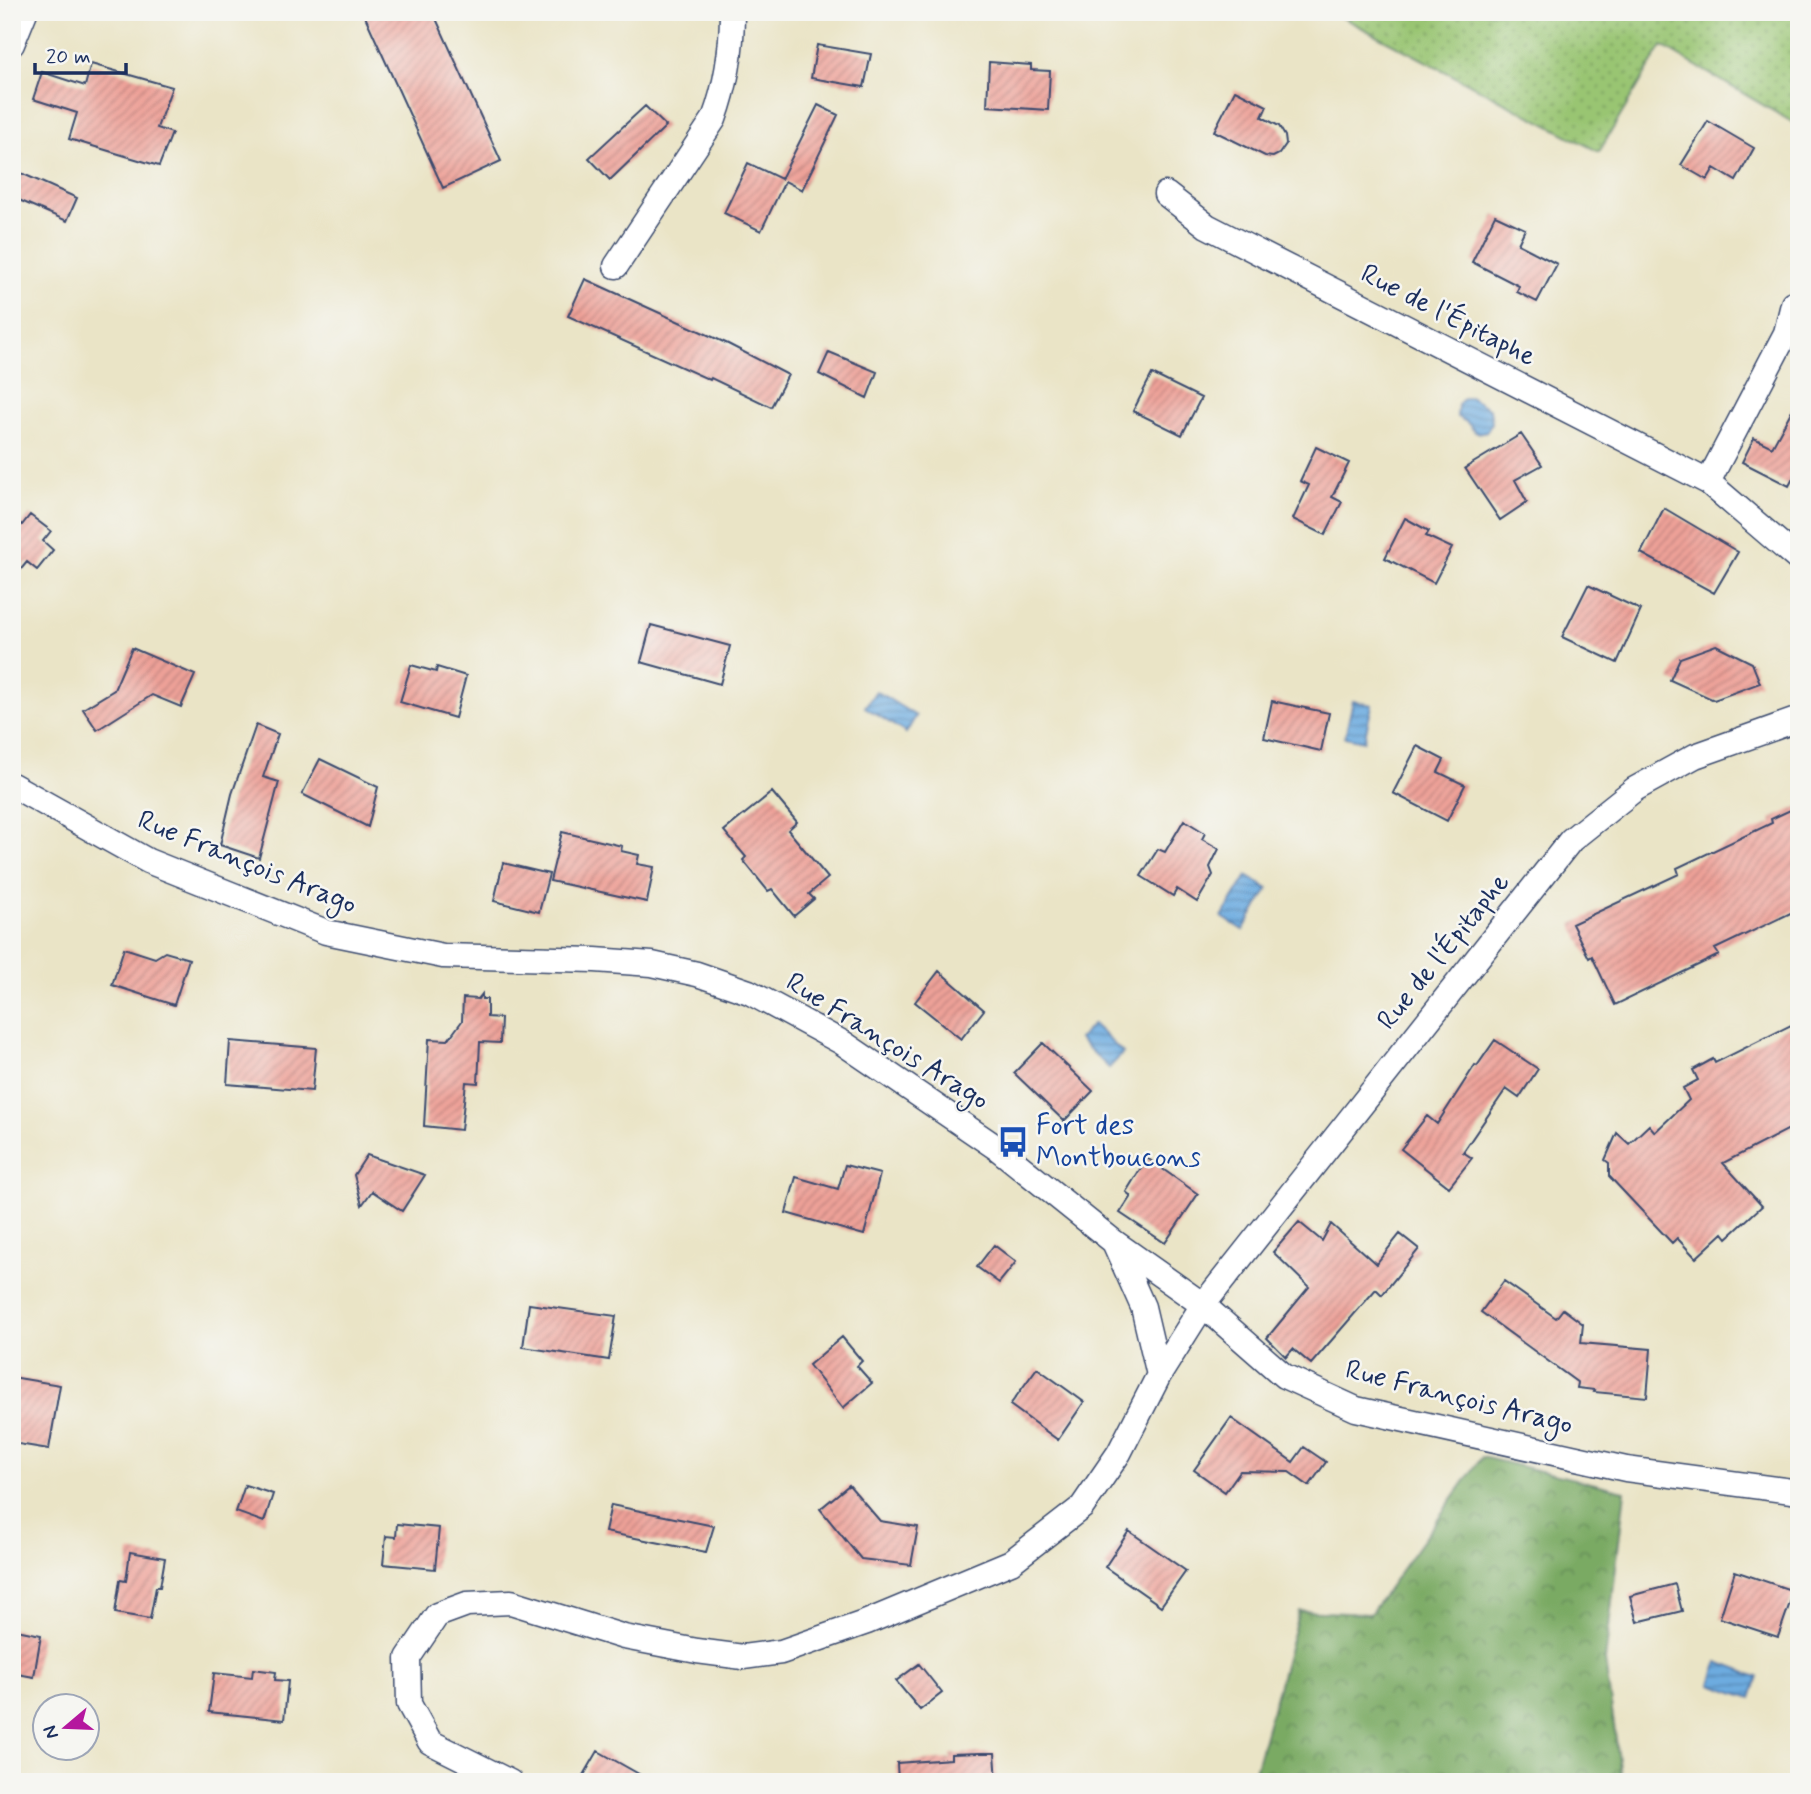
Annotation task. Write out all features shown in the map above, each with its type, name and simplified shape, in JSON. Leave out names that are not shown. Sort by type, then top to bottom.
[{"type":"street","points":[[12,44],[25,12]]},
{"type":"street","points":[[616,266],[714,119],[723,94],[732,45],[732,12]]},
{"type":"street","name":"Rue de l'Épitaphe","points":[[1166,194],[1207,226],[1708,482],[1799,560]]},
{"type":"street","points":[[1708,482],[1786,333],[1793,304]]},
{"type":"street","name":"Rue de l'Épitaphe","points":[[510,1782],[430,1742],[409,1704],[408,1658],[437,1615],[467,1604],[511,1602],[624,1637],[743,1657],[780,1653],[867,1622],[1011,1562],[1082,1507],[1119,1453],[1159,1375],[1203,1305],[1571,840],[1635,789],[1695,756],[1799,719]]},
{"type":"street","name":"Rue François Arago","points":[[12,785],[148,861],[326,932],[443,956],[652,964],[697,974],[749,992],[843,1044],[997,1148],[1114,1242],[1203,1305],[1284,1376],[1356,1409],[1626,1469],[1799,1492]]},
{"type":"street","points":[[1114,1242],[1143,1307],[1159,1375]]},
{"type":"green space","points":[[1332,12],[1799,12],[1799,126],[1662,46],[1599,152]]},
{"type":"green space","points":[[1482,1457],[1625,1491],[1605,1661],[1622,1782],[1250,1782],[1299,1611],[1370,1614]]},
{"type":"water","points":[[1469,397],[1490,409],[1492,423],[1487,431],[1476,433],[1467,422],[1457,417],[1458,405]]},
{"type":"water","points":[[876,691],[916,716],[906,733],[865,707]]},
{"type":"water","points":[[1353,701],[1372,705],[1364,741],[1345,737]]},
{"type":"water","points":[[1247,876],[1268,889],[1243,930],[1222,917]]},
{"type":"water","points":[[1093,1024],[1123,1053],[1109,1068],[1079,1039]]},
{"type":"water","points":[[1718,1662],[1758,1677],[1751,1698],[1711,1684]]},
{"type":"building","points":[[363,12],[433,12],[501,161],[443,188]]},
{"type":"building","points":[[817,45],[871,54],[864,87],[811,78]]},
{"type":"building","points":[[989,62],[1031,65],[1031,70],[1050,71],[1048,110],[987,106]]},
{"type":"building","points":[[91,64],[172,87],[157,128],[172,133],[159,166],[69,139],[77,113],[33,99],[42,72],[85,86]]},
{"type":"building","points":[[1235,90],[1267,106],[1262,117],[1279,126],[1285,136],[1286,144],[1279,154],[1273,157],[1265,156],[1214,131]]},
{"type":"building","points":[[818,105],[838,115],[802,190],[785,181],[761,231],[724,213],[748,163],[781,179]]},
{"type":"building","points":[[645,106],[666,126],[610,180],[589,158]]},
{"type":"building","points":[[1708,121],[1754,148],[1736,181],[1714,168],[1707,180],[1681,165]]},
{"type":"building","points":[[12,169],[77,198],[67,221],[12,197]]},
{"type":"building","points":[[1495,215],[1525,229],[1518,244],[1557,264],[1537,302],[1517,292],[1519,286],[1472,262]]},
{"type":"building","points":[[585,279],[728,344],[788,375],[771,407],[568,316]]},
{"type":"building","points":[[829,352],[877,372],[867,398],[819,374]]},
{"type":"building","points":[[1152,374],[1201,398],[1182,435],[1133,411]]},
{"type":"building","points":[[1799,397],[1799,467],[1789,486],[1742,462],[1754,438],[1772,447]]},
{"type":"building","points":[[1521,434],[1542,465],[1515,480],[1527,502],[1500,520],[1465,468]]},
{"type":"building","points":[[1316,447],[1349,463],[1332,497],[1342,502],[1325,535],[1293,519],[1309,485],[1300,481]]},
{"type":"building","points":[[1664,508],[1738,552],[1714,593],[1641,553]]},
{"type":"building","points":[[30,515],[51,531],[43,541],[53,550],[37,570],[27,562],[12,580],[12,517],[22,525]]},
{"type":"building","points":[[1405,518],[1429,531],[1426,536],[1452,548],[1434,583],[1385,558]]},
{"type":"building","points":[[1588,585],[1641,610],[1617,663],[1562,637]]},
{"type":"building","points":[[651,625],[730,646],[720,684],[641,662]]},
{"type":"building","points":[[1716,645],[1752,663],[1760,683],[1714,700],[1670,680],[1680,658]]},
{"type":"building","points":[[132,648],[195,675],[181,707],[152,695],[97,730],[83,709],[114,690]]},
{"type":"building","points":[[411,665],[436,672],[437,667],[466,676],[455,718],[400,702]]},
{"type":"building","points":[[1272,701],[1329,713],[1321,751],[1264,738]]},
{"type":"building","points":[[256,725],[278,734],[263,777],[279,782],[259,858],[220,845],[232,794]]},
{"type":"building","points":[[1417,746],[1444,760],[1438,772],[1465,785],[1447,821],[1393,793]]},
{"type":"building","points":[[320,759],[378,787],[368,827],[302,794]]},
{"type":"building","points":[[772,792],[797,822],[788,830],[828,878],[809,894],[814,899],[794,916],[772,889],[768,891],[743,860],[746,857],[724,831]]},
{"type":"building","points":[[1799,806],[1799,909],[1715,949],[1719,955],[1615,1005],[1592,956],[1589,958],[1572,924],[1679,874],[1677,868],[1772,823],[1771,819]]},
{"type":"building","points":[[1184,820],[1205,833],[1202,839],[1219,849],[1210,867],[1213,875],[1197,902],[1177,889],[1173,896],[1141,876],[1158,849],[1165,852]]},
{"type":"building","points":[[562,832],[622,846],[621,851],[639,855],[637,864],[654,867],[647,902],[550,881]]},
{"type":"building","points":[[503,863],[549,874],[539,912],[494,901]]},
{"type":"building","points":[[124,948],[155,958],[165,952],[189,959],[174,1005],[112,985]]},
{"type":"building","points":[[939,971],[984,1010],[961,1039],[915,1002]]},
{"type":"building","points":[[482,994],[482,999],[487,999],[487,1017],[501,1018],[500,1043],[480,1042],[478,1083],[466,1082],[461,1130],[424,1126],[429,1039],[448,1040],[462,1021],[463,998],[478,999]]},
{"type":"building","points":[[1799,1021],[1799,1124],[1723,1163],[1762,1206],[1727,1238],[1723,1233],[1696,1258],[1677,1238],[1672,1243],[1609,1176],[1609,1163],[1605,1160],[1617,1133],[1629,1144],[1649,1125],[1655,1132],[1689,1100],[1683,1088],[1698,1080],[1693,1070],[1713,1059],[1715,1063]]},
{"type":"building","points":[[1495,1040],[1538,1069],[1519,1098],[1506,1089],[1463,1152],[1472,1158],[1449,1187],[1401,1149],[1427,1116],[1437,1124],[1475,1065],[1477,1066]]},
{"type":"building","points":[[230,1041],[316,1048],[312,1091],[227,1084]]},
{"type":"building","points":[[1043,1043],[1093,1091],[1064,1121],[1014,1073]]},
{"type":"building","points":[[367,1155],[425,1175],[402,1211],[372,1191],[362,1205],[354,1175]]},
{"type":"building","points":[[1147,1158],[1198,1194],[1165,1243],[1120,1213],[1131,1196],[1126,1192]]},
{"type":"building","points":[[845,1165],[880,1174],[864,1235],[786,1213],[796,1177],[838,1189]]},
{"type":"building","points":[[1299,1222],[1322,1241],[1331,1224],[1376,1264],[1400,1234],[1419,1249],[1382,1295],[1376,1289],[1311,1364],[1293,1349],[1286,1357],[1267,1338],[1309,1287],[1273,1252]]},
{"type":"building","points":[[994,1245],[1016,1262],[999,1283],[977,1267]]},
{"type":"building","points":[[1504,1281],[1556,1318],[1563,1309],[1583,1324],[1581,1343],[1651,1349],[1647,1397],[1577,1388],[1578,1383],[1481,1312]]},
{"type":"building","points":[[529,1304],[616,1316],[609,1360],[523,1347]]},
{"type":"building","points":[[842,1337],[862,1361],[857,1366],[872,1383],[843,1408],[809,1365]]},
{"type":"building","points":[[1037,1368],[1084,1402],[1058,1440],[1010,1405]]},
{"type":"building","points":[[12,1377],[60,1385],[49,1449],[12,1443]]},
{"type":"building","points":[[1231,1418],[1293,1462],[1304,1447],[1326,1462],[1309,1486],[1289,1472],[1240,1471],[1225,1492],[1194,1470]]},
{"type":"building","points":[[245,1485],[273,1494],[264,1522],[236,1512]]},
{"type":"building","points":[[849,1485],[880,1521],[918,1527],[911,1565],[861,1559],[820,1509]]},
{"type":"building","points":[[611,1505],[714,1526],[706,1552],[605,1532]]},
{"type":"building","points":[[397,1524],[439,1528],[435,1569],[383,1564],[386,1536],[396,1537]]},
{"type":"building","points":[[1129,1531],[1186,1571],[1161,1606],[1105,1567]]},
{"type":"building","points":[[130,1552],[165,1558],[150,1619],[115,1613],[120,1580],[126,1581]]},
{"type":"building","points":[[1735,1571],[1794,1591],[1778,1637],[1720,1618]]},
{"type":"building","points":[[1675,1584],[1682,1611],[1637,1622],[1630,1596]]},
{"type":"building","points":[[12,1629],[41,1635],[34,1677],[12,1673]]},
{"type":"building","points":[[919,1664],[942,1693],[920,1710],[896,1681]]},
{"type":"building","points":[[253,1669],[276,1672],[275,1680],[288,1681],[284,1720],[209,1712],[214,1673],[252,1677]]},
{"type":"building","points":[[598,1751],[653,1782],[580,1782]]},
{"type":"building","points":[[995,1753],[997,1782],[898,1782],[897,1763],[951,1759],[951,1754]]},
{"type":"place","name":"Fort des Montboucons","points":[[1013,1142]]}]
